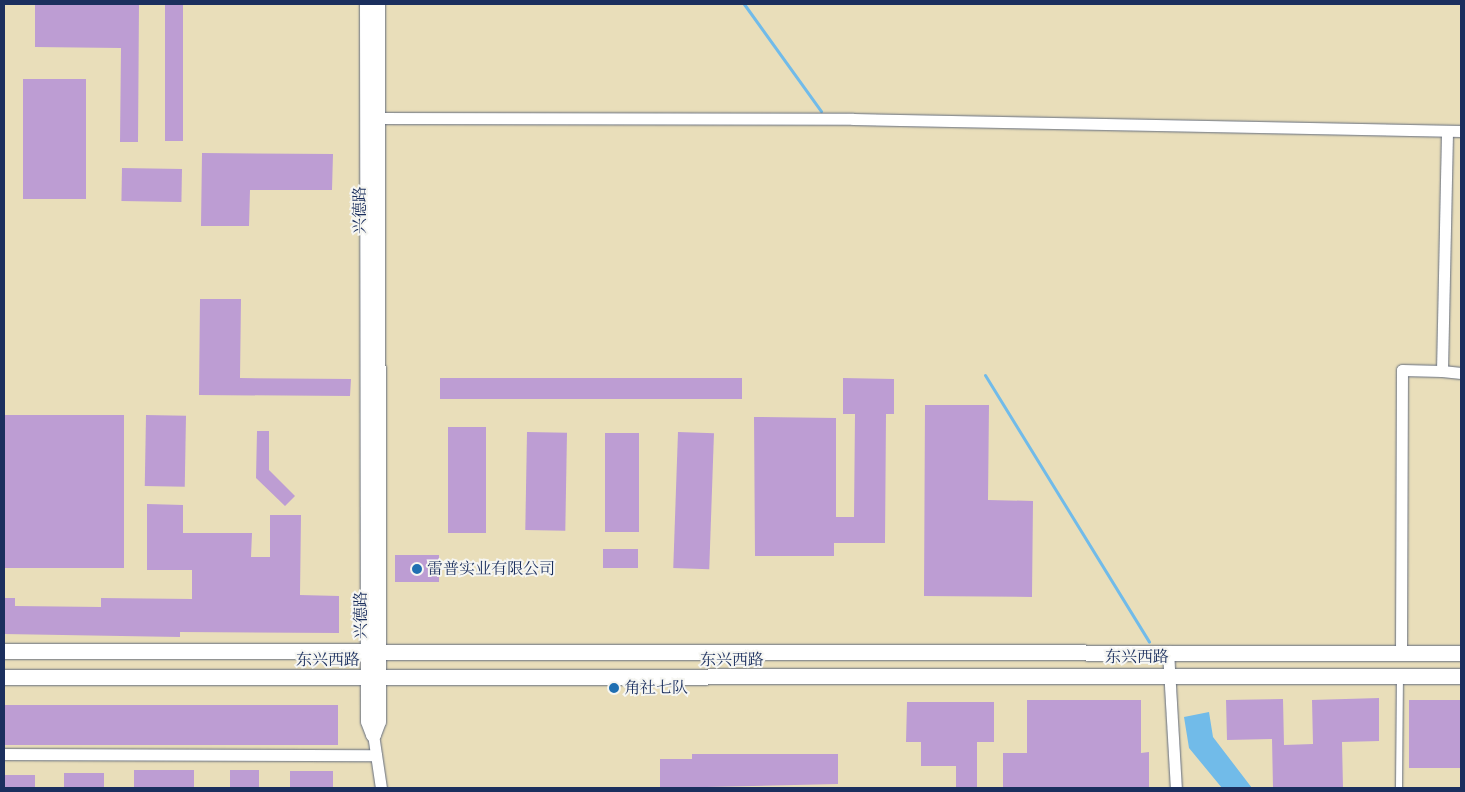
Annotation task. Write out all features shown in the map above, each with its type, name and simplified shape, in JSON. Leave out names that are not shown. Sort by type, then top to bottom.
[{"type":"main road","name":"兴德路","points":[[367,4],[372,118],[373,650],[373,678],[368,721],[373,734]]},
{"type":"main road","name":"兴德路","points":[[372,118],[378,4]]},
{"type":"main road","name":"东兴西路","points":[[4,651],[1461,652]]},
{"type":"main road","name":"东兴西路","points":[[4,677],[1461,676]]},
{"type":"street","points":[[372,118],[853,119],[1461,131]]},
{"type":"street","points":[[1442,371],[1447,131]]},
{"type":"street","points":[[1401,652],[1402,370],[1461,373]]},
{"type":"street","points":[[1161,651],[1170,675],[1176,788]]},
{"type":"street","points":[[373,734],[381,788]]},
{"type":"street","points":[[4,754],[376,755]]},
{"type":"lane","points":[[1400,676],[1400,788]]},
{"type":"water","points":[[1209,712],[1213,737],[1252,788],[1222,788],[1189,748],[1184,717]]},
{"type":"building","points":[[35,4],[139,4],[138,142],[120,142],[121,48],[35,47]]},
{"type":"building","points":[[165,4],[183,4],[183,141],[165,141]]},
{"type":"building","points":[[23,79],[86,79],[86,199],[23,199]]},
{"type":"building","points":[[202,153],[333,154],[332,190],[250,190],[249,226],[201,226]]},
{"type":"building","points":[[122,168],[182,169],[181,202],[121,201]]},
{"type":"building","points":[[200,299],[241,299],[240,378],[351,379],[350,396],[199,395]]},
{"type":"building","points":[[440,378],[742,378],[742,399],[440,399]]},
{"type":"building","points":[[843,378],[894,379],[894,414],[886,414],[885,543],[834,543],[834,556],[755,556],[754,417],[836,418],[836,517],[854,517],[855,414],[843,414]]},
{"type":"building","points":[[925,405],[989,405],[988,500],[1033,501],[1032,597],[924,596]]},
{"type":"building","points":[[4,415],[124,415],[124,568],[4,568]]},
{"type":"building","points":[[146,415],[186,416],[185,487],[145,486]]},
{"type":"building","points":[[448,427],[486,427],[486,533],[448,533]]},
{"type":"building","points":[[257,431],[269,431],[269,470],[295,496],[285,506],[256,478]]},
{"type":"building","points":[[527,432],[567,433],[565,531],[525,530]]},
{"type":"building","points":[[678,432],[714,433],[709,569],[673,568]]},
{"type":"building","points":[[605,433],[639,433],[639,532],[605,532]]},
{"type":"building","points":[[147,504],[183,505],[183,533],[252,533],[251,557],[270,557],[270,515],[301,515],[300,595],[339,596],[339,633],[180,632],[180,637],[4,634],[4,598],[15,598],[15,606],[101,607],[101,598],[192,599],[192,570],[147,570]]},
{"type":"building","points":[[603,549],[638,549],[638,568],[603,568]]},
{"type":"building","name":"雷普实业有限公司","points":[[395,555],[439,555],[439,582],[395,582]]},
{"type":"building","points":[[1379,698],[1379,741],[1342,742],[1343,788],[1273,788],[1272,739],[1227,740],[1226,700],[1283,699],[1284,745],[1313,744],[1312,700]]},
{"type":"building","points":[[1027,700],[1141,700],[1141,753],[1149,752],[1149,788],[1003,788],[1003,753],[1027,753]]},
{"type":"building","points":[[1409,700],[1461,700],[1461,768],[1409,768]]},
{"type":"building","points":[[907,702],[994,702],[994,742],[977,742],[977,788],[956,788],[956,766],[921,766],[921,742],[906,742]]},
{"type":"building","points":[[4,705],[338,705],[338,745],[4,745]]},
{"type":"building","points":[[692,754],[838,754],[838,784],[660,788],[660,759],[692,759]]},
{"type":"building","points":[[134,770],[194,770],[194,788],[134,788]]},
{"type":"building","points":[[230,770],[259,770],[259,788],[230,788]]},
{"type":"building","points":[[290,771],[333,771],[333,788],[290,788]]},
{"type":"building","points":[[64,773],[104,773],[104,788],[64,788]]},
{"type":"building","points":[[4,775],[35,775],[35,788],[4,788]]},
{"type":"waterway","points":[[744,4],[821,111]]},
{"type":"waterway","points":[[985,375],[1149,642]]},
{"type":"place","name":"雷普实业有限公司","points":[[417,569]]},
{"type":"place","name":"角社七队","points":[[614,688]]}]
